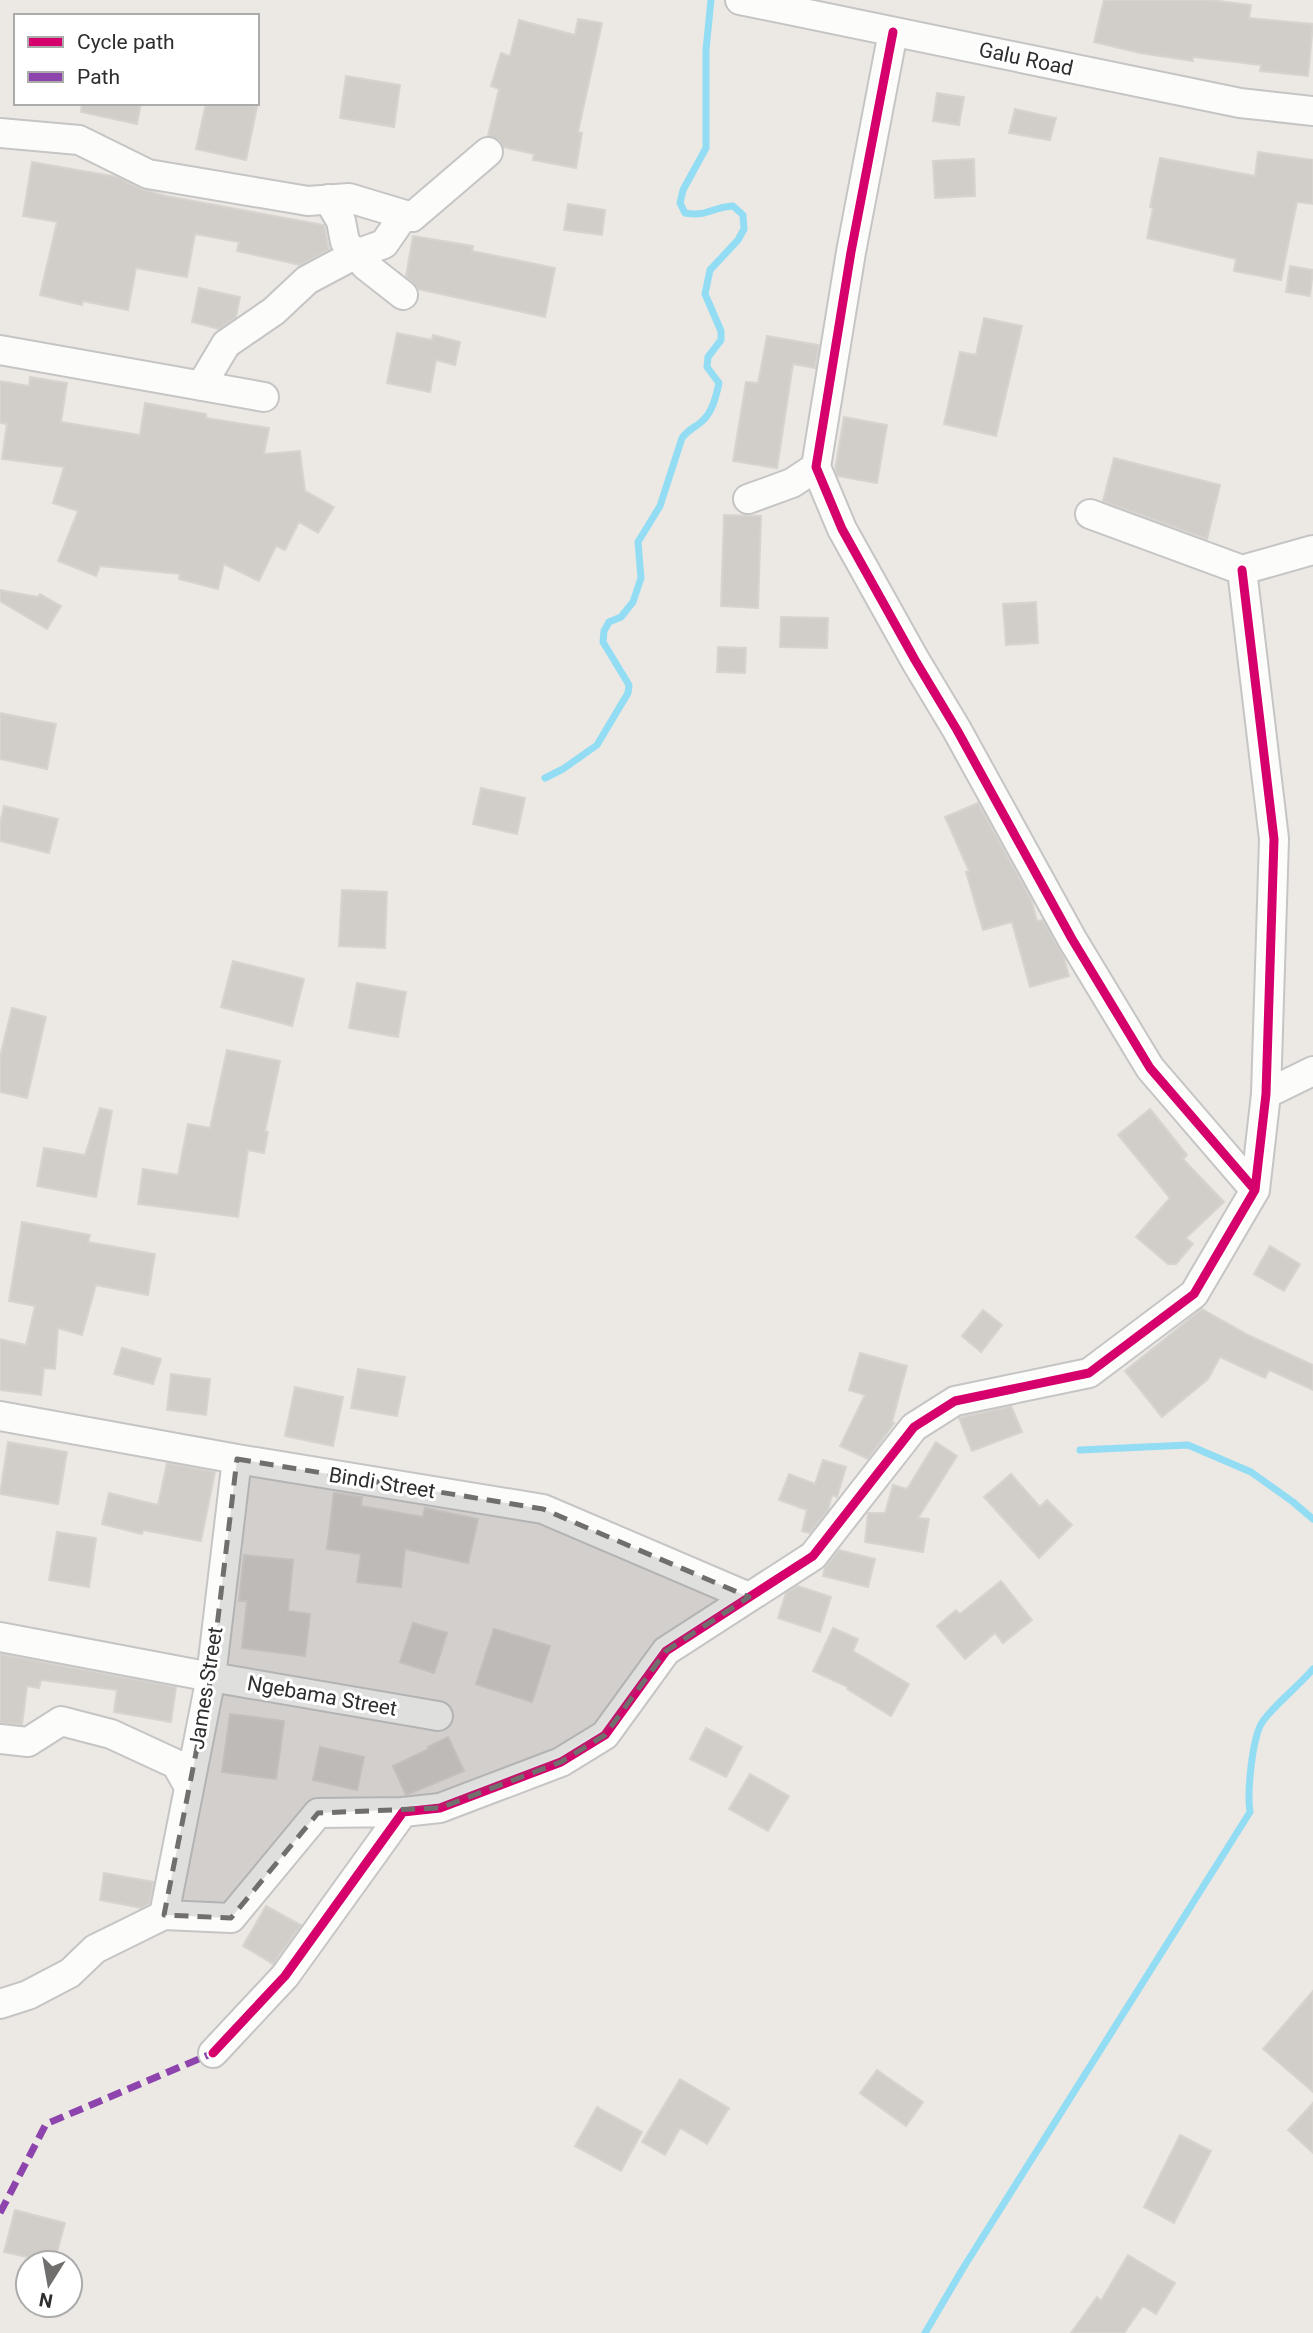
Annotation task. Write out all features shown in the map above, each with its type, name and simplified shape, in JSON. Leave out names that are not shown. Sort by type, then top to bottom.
[{"type":"street","name":"Galu Road","points":[[740,0],[1240,103],[1313,111]]},
{"type":"street","points":[[894,32],[851,252],[816,467],[842,529],[1107,998],[1150,1068],[1255,1190]]},
{"type":"street","points":[[0,133],[79,140],[148,174],[308,201],[349,198],[412,217],[488,152]]},
{"type":"street","points":[[328,199],[341,220],[345,242],[366,266],[403,295]]},
{"type":"street","points":[[201,386],[226,344],[274,311],[307,280],[356,254],[384,244],[404,215]]},
{"type":"street","points":[[0,349],[264,397]]},
{"type":"street","points":[[748,499],[792,483],[816,467]]},
{"type":"street","points":[[1090,514],[1241,570],[1313,550]]},
{"type":"street","points":[[0,2004],[28,1995],[70,1973],[95,1949],[164,1915],[231,1918],[318,1813],[403,1812],[440,1808],[561,1762],[605,1735],[666,1651],[813,1556],[914,1427],[954,1401],[1089,1373],[1194,1294],[1255,1190],[1266,1094],[1274,839],[1241,570]]},
{"type":"street","points":[[1266,1094],[1313,1071]]},
{"type":"street","name":"Bindi Street","points":[[0,1416],[237,1459],[543,1509],[750,1597]]},
{"type":"street","name":"James Street","points":[[164,1915],[211,1676],[237,1459]]},
{"type":"street","name":"Ngebama Street","points":[[0,1637],[438,1716]]},
{"type":"street","points":[[0,1739],[28,1742],[61,1721],[111,1734],[176,1764],[189,1787]]},
{"type":"street","points":[[213,2053],[285,1976],[403,1812]]},
{"type":"highlighted area","points":[[237,1459],[543,1509],[749,1597],[666,1651],[605,1735],[561,1762],[440,1808],[318,1813],[231,1918],[164,1915],[211,1677]]},
{"type":"building","points":[[1104,0],[1210,0],[1251,5],[1249,18],[1313,24],[1308,76],[1260,71],[1261,65],[1193,57],[1193,61],[1140,53],[1094,42]]},
{"type":"building","points":[[578,19],[602,23],[578,132],[582,133],[576,168],[533,160],[534,154],[503,147],[500,141],[488,136],[499,89],[491,86],[501,53],[510,56],[519,20],[575,35]]},
{"type":"building","points":[[346,76],[400,85],[394,127],[340,118]]},
{"type":"building","points":[[937,93],[964,97],[959,125],[933,121]]},
{"type":"building","points":[[82,105],[141,105],[137,124],[81,112]]},
{"type":"building","points":[[206,105],[257,107],[246,160],[196,149]]},
{"type":"building","points":[[1015,109],[1056,118],[1050,140],[1009,133]]},
{"type":"building","points":[[1258,152],[1313,160],[1313,204],[1297,202],[1281,280],[1234,271],[1236,259],[1147,238],[1160,158],[1255,176]]},
{"type":"building","points":[[974,159],[975,196],[935,198],[933,161]]},
{"type":"building","points":[[32,162],[117,177],[141,189],[166,196],[324,225],[329,250],[300,265],[237,251],[239,242],[195,234],[187,277],[136,268],[128,310],[83,301],[82,305],[40,295],[57,222],[23,216]]},
{"type":"building","points":[[568,204],[605,210],[602,235],[564,230]]},
{"type":"building","points":[[413,236],[473,246],[472,251],[555,268],[545,317],[418,289],[406,276]]},
{"type":"building","points":[[1290,266],[1313,270],[1310,296],[1286,292]]},
{"type":"building","points":[[199,288],[240,297],[236,317],[219,329],[192,322]]},
{"type":"building","points":[[984,318],[1022,326],[996,436],[944,424],[960,352],[976,355]]},
{"type":"building","points":[[397,333],[432,340],[433,335],[460,342],[455,365],[436,360],[430,392],[387,383]]},
{"type":"building","points":[[767,336],[819,345],[815,368],[793,364],[777,468],[733,461],[746,382],[758,383]]},
{"type":"building","points":[[30,377],[67,383],[61,422],[140,435],[145,403],[206,414],[206,418],[269,428],[264,454],[300,451],[305,491],[334,507],[318,533],[299,522],[285,550],[276,546],[259,581],[224,564],[218,589],[179,579],[180,574],[100,566],[96,576],[58,561],[78,511],[53,503],[64,467],[2,459],[7,424],[0,423],[0,381],[29,386]]},
{"type":"building","points":[[844,417],[887,425],[877,483],[838,476],[835,470]]},
{"type":"building","points":[[1114,458],[1220,485],[1207,539],[1103,501]]},
{"type":"building","points":[[724,515],[761,516],[758,608],[721,606]]},
{"type":"building","points":[[0,590],[38,597],[40,594],[61,606],[47,629],[0,601]]},
{"type":"building","points":[[1036,602],[1038,643],[1006,645],[1003,604]]},
{"type":"building","points":[[781,617],[828,618],[827,648],[780,647]]},
{"type":"building","points":[[718,647],[746,648],[745,673],[717,672]]},
{"type":"building","points":[[0,713],[56,724],[47,769],[0,759]]},
{"type":"building","points":[[481,788],[525,798],[517,834],[473,824]]},
{"type":"building","points":[[978,803],[1031,899],[1037,921],[1043,920],[1064,958],[1069,976],[1030,987],[1012,922],[983,930],[966,872],[969,871],[945,817]]},
{"type":"building","points":[[4,806],[58,819],[49,853],[0,841]]},
{"type":"building","points":[[342,890],[387,892],[385,948],[339,946]]},
{"type":"building","points":[[233,961],[304,979],[292,1026],[221,1007]]},
{"type":"building","points":[[357,983],[406,992],[398,1037],[349,1028]]},
{"type":"building","points":[[12,1008],[46,1017],[27,1098],[0,1092],[0,1057]]},
{"type":"building","points":[[227,1050],[280,1061],[265,1131],[268,1132],[264,1153],[248,1150],[238,1217],[138,1204],[143,1169],[178,1175],[188,1124],[210,1128]]},
{"type":"building","points":[[100,1108],[112,1111],[96,1197],[37,1186],[44,1148],[85,1155]]},
{"type":"building","points":[[1150,1109],[1187,1155],[1183,1159],[1224,1202],[1186,1238],[1193,1244],[1176,1264],[1168,1264],[1136,1237],[1170,1198],[1118,1135]]},
{"type":"building","points":[[22,1222],[90,1235],[88,1242],[155,1254],[148,1295],[96,1285],[82,1335],[58,1328],[55,1369],[44,1368],[41,1395],[0,1390],[0,1339],[26,1345],[35,1306],[9,1301]]},
{"type":"building","points":[[1270,1246],[1300,1264],[1284,1291],[1254,1274]]},
{"type":"building","points":[[1202,1309],[1250,1336],[1313,1365],[1313,1390],[1269,1370],[1265,1378],[1220,1357],[1208,1379],[1162,1417],[1125,1371]]},
{"type":"building","points":[[983,1310],[1002,1325],[981,1352],[962,1336]]},
{"type":"building","points":[[122,1348],[161,1359],[153,1384],[114,1374]]},
{"type":"building","points":[[860,1353],[907,1366],[892,1422],[894,1423],[868,1459],[840,1446],[865,1395],[849,1390]]},
{"type":"building","points":[[358,1369],[405,1377],[397,1416],[351,1408]]},
{"type":"building","points":[[171,1374],[210,1379],[206,1415],[167,1410]]},
{"type":"building","points":[[295,1387],[343,1397],[333,1446],[285,1436]]},
{"type":"building","points":[[1011,1406],[1022,1432],[972,1451],[959,1418]]},
{"type":"building","points":[[8,1442],[67,1452],[58,1504],[0,1494]]},
{"type":"building","points":[[936,1442],[957,1456],[918,1518],[929,1519],[923,1552],[865,1542],[868,1513],[885,1513],[893,1485],[907,1489]]},
{"type":"building","points":[[823,1460],[846,1467],[837,1497],[832,1495],[828,1510],[810,1533],[802,1531],[807,1510],[779,1500],[789,1474],[815,1484]]},
{"type":"building","points":[[167,1463],[215,1472],[201,1541],[143,1530],[142,1534],[102,1524],[109,1493],[158,1505]]},
{"type":"building","points":[[1011,1474],[1040,1507],[1047,1500],[1072,1525],[1039,1558],[984,1497]]},
{"type":"building","points":[[334,1493],[362,1497],[361,1506],[423,1517],[425,1508],[478,1519],[468,1563],[405,1549],[401,1587],[357,1582],[361,1554],[327,1549]]},
{"type":"building","points":[[57,1532],[96,1538],[89,1587],[49,1580]]},
{"type":"building","points":[[839,1550],[875,1559],[868,1587],[823,1576],[825,1567]]},
{"type":"building","points":[[244,1555],[293,1560],[288,1611],[310,1614],[305,1656],[242,1648],[247,1601],[239,1601]]},
{"type":"building","points":[[1001,1581],[1032,1620],[1003,1643],[995,1633],[965,1659],[937,1626],[956,1610],[960,1614]]},
{"type":"building","points":[[798,1586],[831,1597],[820,1632],[778,1618],[786,1593]]},
{"type":"building","points":[[413,1623],[447,1633],[434,1673],[400,1662]]},
{"type":"building","points":[[833,1628],[858,1639],[853,1651],[909,1684],[891,1716],[847,1689],[848,1687],[813,1671]]},
{"type":"building","points":[[494,1629],[550,1646],[532,1702],[476,1684]]},
{"type":"building","points":[[0,1654],[176,1687],[171,1722],[114,1712],[117,1690],[41,1680],[39,1688],[27,1686],[22,1725],[0,1723]]},
{"type":"building","points":[[230,1714],[284,1721],[276,1779],[222,1772]]},
{"type":"building","points":[[706,1728],[742,1747],[726,1777],[690,1759]]},
{"type":"building","points":[[448,1737],[464,1771],[406,1795],[393,1766]]},
{"type":"building","points":[[320,1747],[364,1757],[357,1790],[313,1780]]},
{"type":"building","points":[[750,1774],[789,1796],[768,1831],[729,1809]]},
{"type":"building","points":[[104,1873],[154,1882],[149,1904],[141,1908],[100,1900]]},
{"type":"building","points":[[266,1906],[301,1925],[273,1964],[243,1946]]},
{"type":"building","points":[[1313,1991],[1313,2092],[1263,2049]]},
{"type":"building","points":[[877,2070],[923,2102],[906,2126],[860,2093]]},
{"type":"building","points":[[680,2079],[729,2108],[707,2144],[680,2128],[665,2155],[642,2142]]},
{"type":"building","points":[[1313,2103],[1313,2153],[1288,2130]]},
{"type":"building","points":[[597,2107],[642,2132],[621,2171],[575,2146]]},
{"type":"building","points":[[1180,2135],[1211,2151],[1174,2223],[1144,2207]]},
{"type":"building","points":[[15,2210],[65,2223],[58,2249],[14,2249],[14,2254],[4,2252]]},
{"type":"building","points":[[1128,2255],[1175,2283],[1156,2314],[1143,2306],[1124,2333],[1071,2333],[1097,2297],[1101,2301]]},
{"type":"waterway","points":[[545,778],[597,745],[628,693],[629,685],[603,642],[604,631],[609,622],[621,617],[633,602],[641,578],[638,542],[660,506],[682,438],[708,415],[719,383],[707,367],[708,357],[721,340],[721,331],[705,294],[710,270],[738,240],[744,229],[743,215],[733,206],[699,214],[685,213],[680,203],[683,190],[706,148],[706,50],[711,0]]},
{"type":"waterway","points":[[1080,1450],[1188,1445],[1251,1472],[1313,1519]]},
{"type":"waterway","points":[[925,2333],[1250,1812],[1251,1765],[1259,1728],[1313,1669]]},
{"type":"marked path","points":[[0,2213],[46,2124],[213,2053]]},
{"type":"cycle path","points":[[893,32],[851,252],[816,467],[842,529],[1072,939],[1150,1068],[1255,1190]]},
{"type":"cycle path","points":[[213,2053],[285,1976],[403,1812],[440,1808],[561,1762],[605,1735],[666,1651],[813,1556],[914,1427],[955,1401],[1089,1373],[1194,1294],[1255,1190],[1266,1094],[1274,839],[1242,570]]}]
